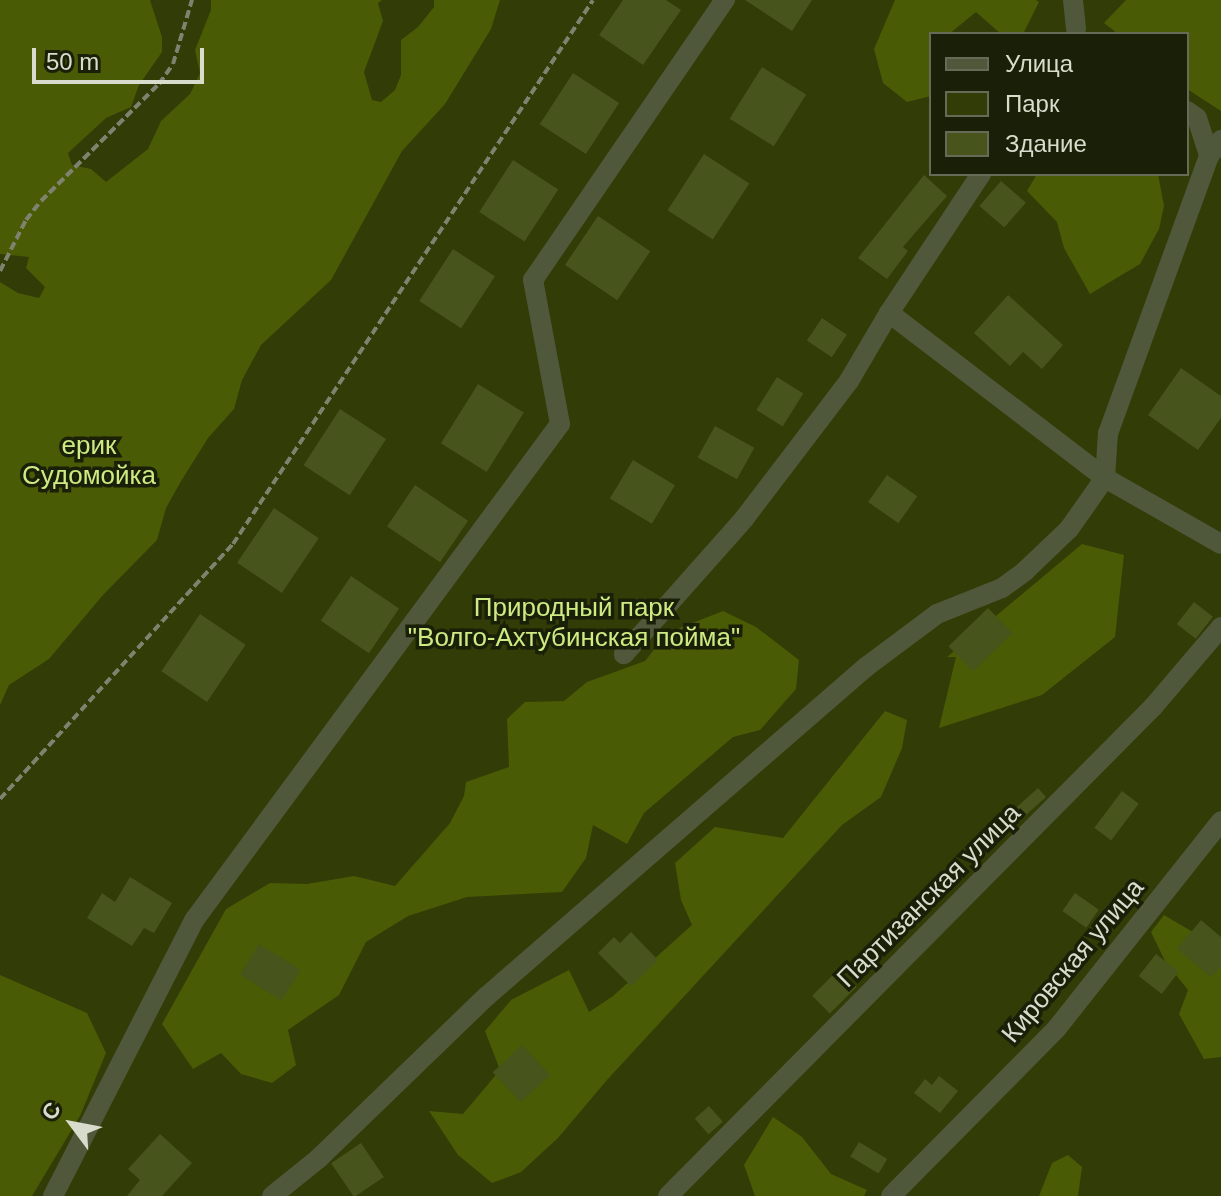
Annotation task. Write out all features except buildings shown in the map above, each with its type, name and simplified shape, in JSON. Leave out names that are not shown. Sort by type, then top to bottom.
[{"type":"street","points":[[53,1196],[195,919],[560,424],[533,280],[725,0]]},
{"type":"street","points":[[1073,0],[1077,32]]},
{"type":"street","points":[[272,1196],[318,1159],[487,996],[866,667],[937,614],[1002,588],[1025,571],[1069,529],[1105,478],[1108,433],[1215,148],[1197,118],[1189,112]]},
{"type":"street","points":[[624,654],[744,519],[849,381],[889,313],[980,176]]},
{"type":"street","points":[[889,313],[1105,478],[1221,544]]},
{"type":"street","name":"Партизанская улица","points":[[668,1196],[1153,707],[1221,627]]},
{"type":"street","name":"Кировская улица","points":[[891,1196],[1057,1028],[1221,821]]},
{"type":"path","points":[[0,271],[26,220],[41,201],[159,84],[173,64],[192,0]]},
{"type":"path","points":[[0,799],[233,544],[593,0]]},
{"type":"green space","name":"Природный парк \"Волго-Ахтубинская пойма\"","points":[[0,0],[1221,0],[1221,1196],[0,1196]]},
{"type":"green space","name":"ерик Судомойка","points":[[0,0],[150,0],[162,37],[162,52],[139,85],[131,107],[106,118],[68,153],[72,165],[91,169],[106,182],[148,149],[161,121],[190,94],[200,73],[195,50],[211,10],[211,0],[382,0],[378,3],[383,21],[364,72],[372,100],[381,102],[395,90],[401,75],[401,40],[418,27],[434,7],[434,0],[500,0],[491,29],[445,104],[402,151],[331,280],[261,345],[242,380],[234,409],[208,438],[166,508],[157,540],[103,595],[49,659],[9,685],[0,705],[0,282],[18,293],[39,298],[45,287],[26,268],[29,257],[0,254]]},
{"type":"green space","points":[[895,0],[1039,2],[1024,32],[999,32],[976,12],[951,32],[929,32],[929,96],[907,102],[883,83],[874,49]]},
{"type":"green space","points":[[1126,0],[1221,0],[1221,111],[1189,90],[1189,32],[1115,32],[1104,23]]},
{"type":"green space","points":[[1036,176],[1158,176],[1164,206],[1159,229],[1140,264],[1090,294],[1064,248],[1057,222],[1027,191]]},
{"type":"green space","points":[[1082,544],[1124,555],[1115,637],[1042,695],[939,728],[956,657],[947,657]]},
{"type":"green space","points":[[723,611],[756,627],[799,660],[796,689],[760,730],[733,737],[644,813],[627,844],[593,825],[586,858],[562,892],[467,897],[408,916],[366,942],[339,995],[288,1030],[296,1065],[272,1083],[241,1074],[221,1053],[193,1069],[162,1024],[226,909],[270,883],[307,884],[354,876],[395,886],[450,823],[464,796],[466,782],[509,767],[507,719],[525,702],[564,701],[587,682],[645,661],[667,633]]},
{"type":"green space","points":[[885,711],[907,720],[902,748],[881,797],[842,825],[607,1080],[558,1138],[521,1172],[492,1183],[458,1155],[429,1111],[463,1114],[500,1070],[485,1031],[511,1000],[569,970],[589,1012],[613,996],[692,925],[681,900],[675,863],[715,827],[783,838]]},
{"type":"green space","points":[[1164,915],[1198,935],[1221,942],[1221,1057],[1204,1059],[1179,1014],[1188,990],[1165,961],[1151,932]]},
{"type":"green space","points":[[0,975],[87,1013],[106,1053],[80,1116],[32,1196],[0,1196]]},
{"type":"green space","points":[[773,1117],[802,1137],[831,1174],[867,1190],[864,1196],[755,1196],[744,1165]]},
{"type":"green space","points":[[1068,1155],[1082,1167],[1078,1196],[1039,1196],[1052,1163]]}]
